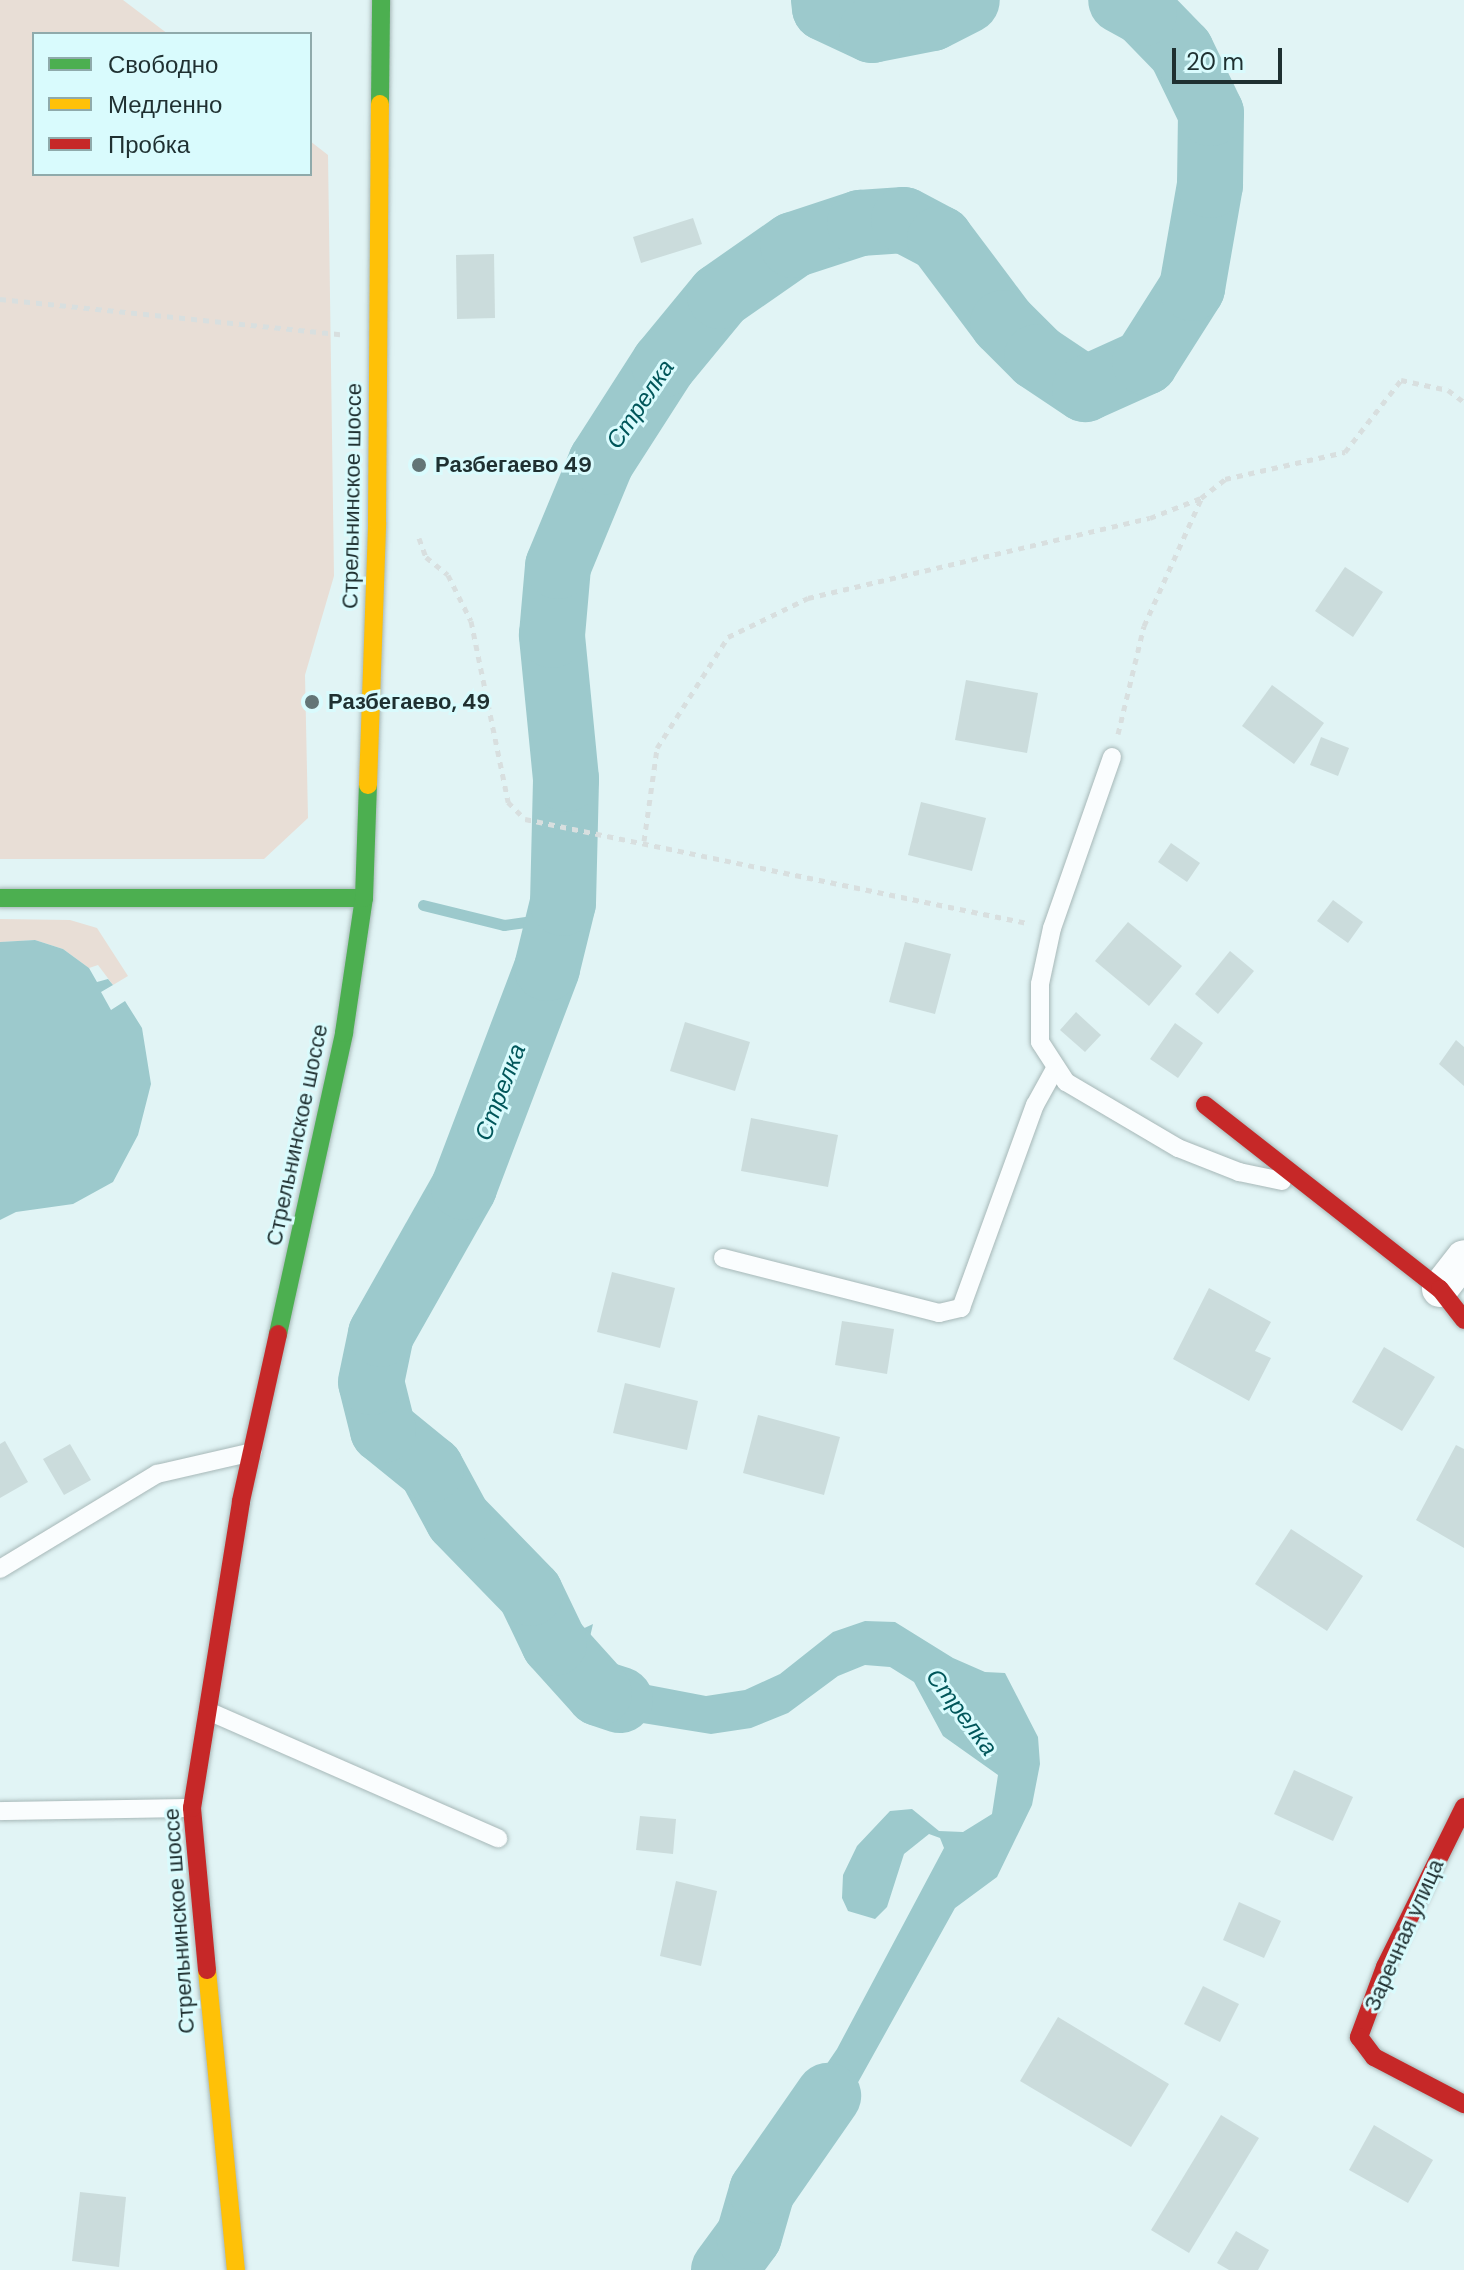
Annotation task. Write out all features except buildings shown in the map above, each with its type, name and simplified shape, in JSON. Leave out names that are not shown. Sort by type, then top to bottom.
[{"type":"main road","name":"Стрельнинское шоссе","points":[[236,2270],[192,1808],[205,1710],[252,1452],[344,1033],[364,898],[377,522],[381,0]]},
{"type":"main road","points":[[0,898],[364,898]]},
{"type":"main road","points":[[1205,1105],[1434,1285],[1464,1320]]},
{"type":"main road","name":"Заречная улица","points":[[1464,1807],[1385,1967],[1359,2037],[1374,2057],[1464,2104]]},
{"type":"street","points":[[1434,1285],[1464,1258]]},
{"type":"lane","points":[[1112,757],[1052,928],[1040,984],[1040,1042],[1066,1082],[1178,1148],[1239,1172],[1308,1186]]},
{"type":"lane","points":[[723,1258],[939,1313],[961,1308],[1035,1105],[1056,1067]]},
{"type":"lane","points":[[0,1569],[157,1474],[252,1452]]},
{"type":"lane","points":[[205,1710],[498,1838]]},
{"type":"lane","points":[[0,1811],[192,1808]]},
{"type":"path","points":[[0,299],[345,334]]},
{"type":"path","points":[[644,841],[657,748],[728,637],[808,598],[1150,518],[1201,498],[1225,479],[1345,452],[1401,380],[1448,390],[1464,402]]},
{"type":"path","points":[[1112,757],[1144,626],[1201,498]]},
{"type":"path","points":[[415,526],[426,557],[448,575],[471,621],[508,802],[525,819],[598,831],[1052,928]]},
{"type":"shaded area","points":[[0,0],[123,0],[165,32],[32,32],[32,176],[312,176],[312,143],[328,155],[334,576],[305,675],[308,818],[264,859],[0,859]]},
{"type":"shaded area","points":[[0,919],[70,920],[97,928],[128,976],[113,985],[98,965],[89,968],[63,949],[35,940],[0,942]]},
{"type":"water","points":[[35,940],[63,949],[89,968],[97,982],[108,979],[113,985],[101,992],[111,1010],[125,1001],[142,1028],[151,1084],[138,1135],[113,1182],[73,1204],[16,1212],[0,1220],[0,942]]},
{"type":"water","points":[[865,1621],[895,1622],[953,1658],[985,1672],[1005,1673],[1038,1737],[1040,1764],[1032,1805],[997,1877],[955,1908],[856,2086],[791,2176],[760,2162],[837,2049],[944,1848],[940,1838],[929,1834],[904,1854],[887,1907],[875,1919],[848,1911],[842,1898],[843,1875],[857,1846],[890,1811],[912,1809],[939,1831],[963,1832],[992,1814],[998,1775],[943,1736],[914,1682],[890,1667],[865,1665],[838,1676],[788,1713],[751,1728],[711,1734],[599,1716],[555,1687],[529,1654],[593,1624],[587,1650],[595,1668],[617,1679],[706,1696],[745,1690],[780,1674],[833,1632]]},
{"type":"waterway","name":"Стрелка","points":[[824,0],[825,8],[872,30],[932,18],[967,0]]},
{"type":"waterway","name":"Стрелка","points":[[620,1700],[599,1693],[554,1643],[530,1593],[458,1519],[431,1469],[383,1430],[371,1382],[381,1334],[464,1187],[547,968],[563,903],[566,779],[552,635],[558,566],[601,462],[664,364],[720,296],[793,245],[860,223],[904,220],[940,239],[1003,323],[1037,357],[1085,389],[1145,362],[1192,288],[1210,185],[1211,113],[1181,51],[1144,13],[1121,0]]},
{"type":"waterway","points":[[423,905],[504,925],[531,921],[563,903]]},
{"type":"waterway","name":"Стрелка","points":[[724,2270],[749,2236],[762,2191],[828,2096]]},
{"type":"traffic: fast","points":[[380,104],[381,0]]},
{"type":"traffic: fast","points":[[278,1334],[344,1033],[364,898],[368,785]]},
{"type":"traffic: fast","points":[[0,898],[364,898]]},
{"type":"traffic: slow","points":[[368,785],[377,522],[380,104]]},
{"type":"traffic: slow","points":[[207,1970],[236,2270]]},
{"type":"traffic: jam","points":[[1205,1105],[1440,1289],[1464,1320]]},
{"type":"traffic: jam","points":[[207,1970],[192,1808],[241,1501],[278,1334]]},
{"type":"traffic: jam","points":[[1464,1807],[1385,1967],[1359,2037],[1374,2057],[1464,2104]]},
{"type":"place","name":"Разбегаево 49","points":[[419,465]]},
{"type":"place","name":"Разбегаево, 49","points":[[312,702]]}]
